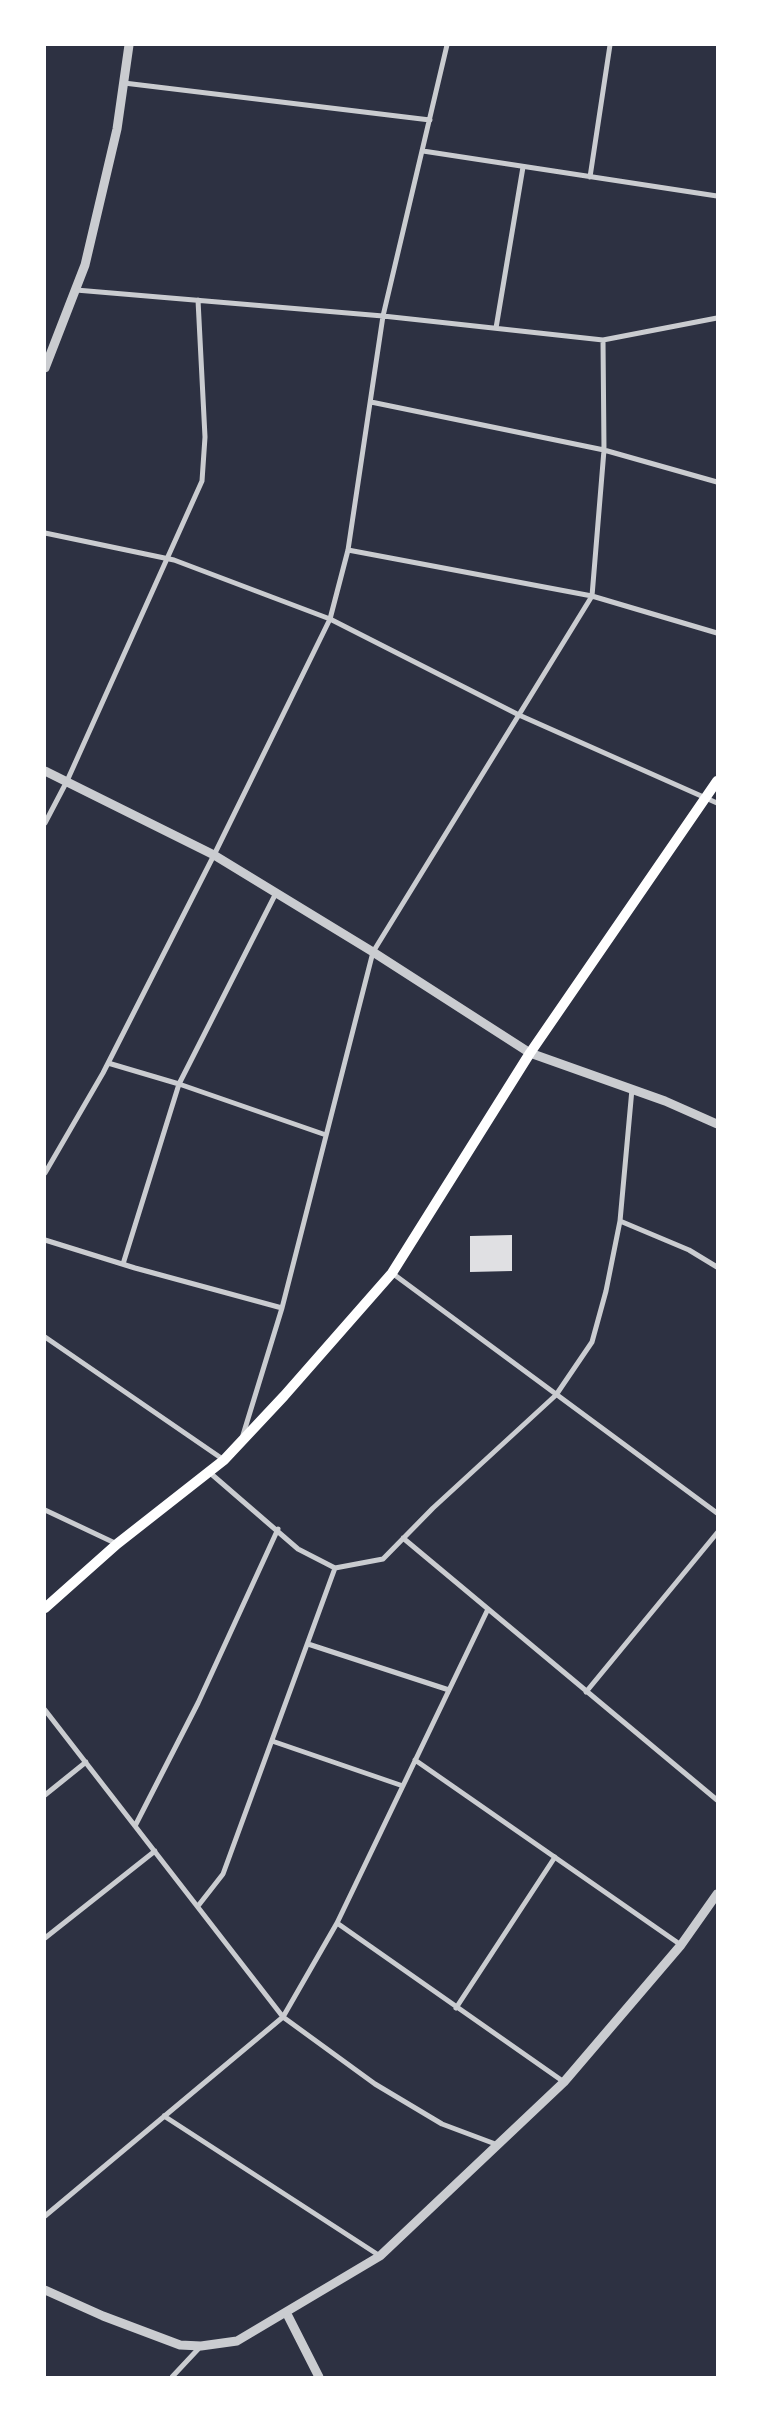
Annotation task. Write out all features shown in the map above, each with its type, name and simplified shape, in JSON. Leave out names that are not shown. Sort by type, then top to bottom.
[{"type":"main road","points":[[45,1608],[117,1544],[224,1460],[284,1396],[392,1272],[530,1053],[717,781]]},
{"type":"street","points":[[45,368],[85,265],[117,128],[129,45]]},
{"type":"street","points":[[45,1173],[108,1063],[214,855],[330,619],[348,550],[383,316],[447,45]]},
{"type":"street","points":[[590,177],[610,45]]},
{"type":"street","points":[[124,83],[430,120]]},
{"type":"street","points":[[422,151],[717,196]]},
{"type":"street","points":[[496,328],[523,167]]},
{"type":"street","points":[[76,290],[383,316],[603,340],[717,318]]},
{"type":"street","points":[[45,823],[67,781],[202,481],[206,437],[198,300]]},
{"type":"street","points":[[242,1440],[282,1308],[373,952],[592,596],[604,450],[603,340]]},
{"type":"street","points":[[371,402],[604,450],[717,482]]},
{"type":"street","points":[[45,533],[167,559],[330,619],[519,715],[717,803]]},
{"type":"street","points":[[348,550],[592,596],[717,633]]},
{"type":"street","points":[[45,771],[214,855],[373,952],[530,1053],[632,1089],[717,1124]]},
{"type":"street","points":[[123,1264],[179,1084],[276,893]]},
{"type":"street","points":[[108,1063],[179,1084],[326,1135]]},
{"type":"street","points":[[209,1472],[278,1529],[298,1549],[335,1568],[383,1559],[433,1508],[556,1396],[592,1342],[606,1291],[620,1221],[632,1089]]},
{"type":"street","points":[[620,1221],[689,1250],[717,1267]]},
{"type":"street","points":[[45,1240],[123,1264],[282,1308]]},
{"type":"street","points":[[392,1272],[556,1396],[717,1513]]},
{"type":"street","points":[[45,1337],[224,1460]]},
{"type":"street","points":[[45,1510],[117,1544]]},
{"type":"street","points":[[136,1826],[198,1703],[278,1529]]},
{"type":"street","points":[[586,1692],[717,1533]]},
{"type":"street","points":[[403,1538],[717,1800]]},
{"type":"street","points":[[198,1906],[223,1874],[335,1568]]},
{"type":"street","points":[[45,2216],[282,2017],[337,1923],[488,1609]]},
{"type":"street","points":[[308,1644],[449,1690]]},
{"type":"street","points":[[45,1710],[282,2017],[375,2084],[442,2124],[498,2145]]},
{"type":"street","points":[[272,1741],[403,1786]]},
{"type":"street","points":[[415,1760],[681,1945]]},
{"type":"street","points":[[45,1794],[86,1762]]},
{"type":"street","points":[[45,1938],[155,1851]]},
{"type":"street","points":[[456,2008],[555,1857]]},
{"type":"street","points":[[45,2290],[103,2316],[180,2345],[201,2346],[237,2341],[380,2256],[564,2082],[681,1945],[717,1894]]},
{"type":"street","points":[[337,1923],[564,2082]]},
{"type":"street","points":[[164,2116],[380,2256]]},
{"type":"street","points":[[286,2312],[319,2377]]},
{"type":"street","points":[[172,2377],[201,2346]]},
{"type":"building","points":[[512,1235],[512,1271],[470,1272],[470,1236]]}]
